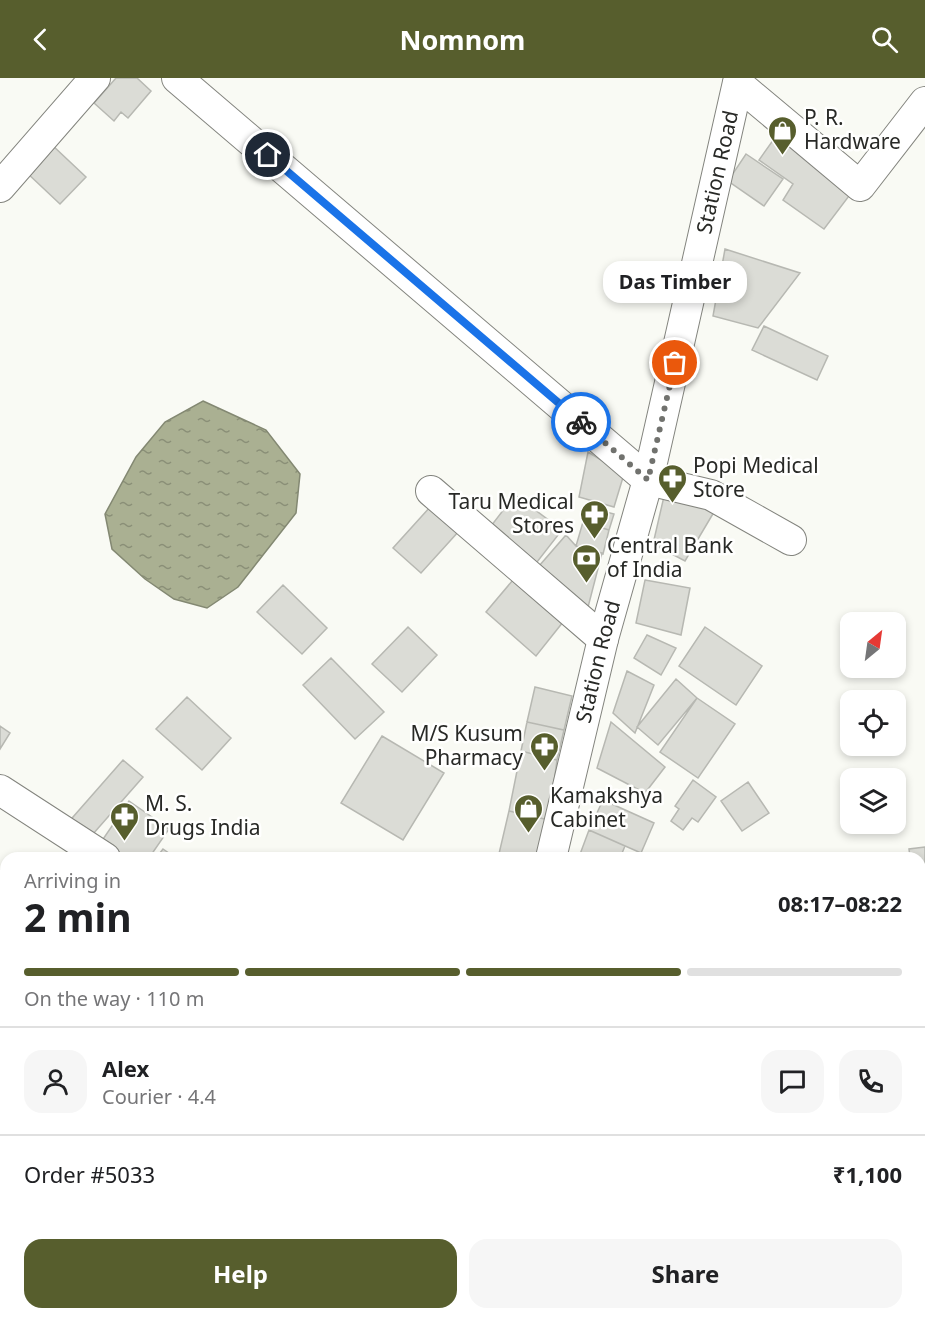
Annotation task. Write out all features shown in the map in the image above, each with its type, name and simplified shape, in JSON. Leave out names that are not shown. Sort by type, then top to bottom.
[{"type":"street","points":[[0,187],[95,78]]},
{"type":"street","points":[[177,78],[648,480],[711,495],[791,540]]},
{"type":"street","points":[[738,81],[860,186],[925,102]]},
{"type":"street","name":"Station Road","points":[[552,852],[603,639],[648,480],[738,81]]},
{"type":"street","points":[[431,491],[603,639]]},
{"type":"street","points":[[0,790],[96,852]]},
{"type":"water","points":[[203,401],[266,430],[300,474],[296,513],[238,587],[207,608],[174,599],[145,579],[112,549],[105,514],[136,457],[165,422]]},
{"type":"building","points":[[116,78],[137,78],[151,91],[128,118],[121,112],[114,121],[94,103]]},
{"type":"building","points":[[776,136],[852,192],[824,229],[783,200],[793,184],[759,160]]},
{"type":"building","points":[[51,144],[86,177],[60,204],[25,171]]},
{"type":"building","points":[[746,154],[783,179],[764,206],[728,181]]},
{"type":"building","points":[[725,249],[800,273],[758,328],[713,316]]},
{"type":"building","points":[[764,326],[828,356],[817,380],[752,350]]},
{"type":"building","points":[[588,452],[624,474],[614,507],[579,497]]},
{"type":"building","points":[[665,492],[714,512],[685,561],[653,544]]},
{"type":"building","points":[[515,495],[562,530],[530,571],[484,535]]},
{"type":"building","points":[[431,506],[459,531],[421,573],[393,548]]},
{"type":"building","points":[[587,507],[614,514],[609,530],[583,522]]},
{"type":"building","points":[[583,522],[609,530],[603,554],[576,546]]},
{"type":"building","points":[[566,535],[576,546],[602,553],[586,615],[533,573]]},
{"type":"building","points":[[518,574],[567,617],[536,656],[486,612]]},
{"type":"building","points":[[645,580],[690,588],[681,635],[636,623]]},
{"type":"building","points":[[283,585],[327,628],[302,654],[257,612]]},
{"type":"building","points":[[408,627],[437,655],[402,692],[372,664]]},
{"type":"building","points":[[705,627],[762,666],[736,705],[679,666]]},
{"type":"building","points":[[647,635],[676,648],[661,675],[634,658]]},
{"type":"building","points":[[331,658],[384,712],[355,739],[303,685]]},
{"type":"building","points":[[627,671],[654,685],[635,733],[613,713]]},
{"type":"building","points":[[676,679],[697,698],[658,745],[637,727]]},
{"type":"building","points":[[535,687],[572,696],[564,730],[527,722]]},
{"type":"building","points":[[187,697],[231,738],[202,770],[156,729]]},
{"type":"building","points":[[697,698],[735,724],[698,778],[660,752]]},
{"type":"building","points":[[527,722],[564,730],[557,760],[521,751]]},
{"type":"building","points":[[611,722],[665,767],[645,793],[597,768]]},
{"type":"building","points":[[0,726],[10,733],[0,749]]},
{"type":"building","points":[[382,736],[444,773],[403,840],[341,803]]},
{"type":"building","points":[[521,751],[557,760],[549,820],[509,811]]},
{"type":"building","points":[[123,760],[143,777],[86,842],[66,825]]},
{"type":"building","points":[[693,780],[716,797],[698,822],[692,818],[683,830],[671,821],[679,809],[675,806]]},
{"type":"building","points":[[748,782],[769,813],[742,831],[721,801]]},
{"type":"building","points":[[603,800],[654,823],[641,852],[589,830]]},
{"type":"building","points":[[129,801],[169,829],[153,852],[109,852],[99,845]]},
{"type":"building","points":[[509,811],[549,820],[541,852],[499,852]]},
{"type":"building","points":[[589,830],[625,846],[622,852],[581,852]]},
{"type":"building","points":[[925,847],[925,852],[909,852],[909,849]]},
{"type":"way so far","points":[[581,422],[648,480],[675,363]]},
{"type":"place","name":"P. R. Hardware","points":[[783,156]]},
{"type":"place","name":"Das Timber","points":[[675,363]]},
{"type":"place","name":"Popi Medical Store","points":[[672,504]]},
{"type":"place","name":"Taru Medical Stores","points":[[595,540]]},
{"type":"place","name":"Central Bank of India","points":[[586,584]]},
{"type":"place","name":"M/S Kusum Pharmacy","points":[[544,772]]},
{"type":"place","name":"Kamakshya Cabinet","points":[[529,834]]},
{"type":"place","name":"M. S. Drugs India","points":[[124,842]]},
{"type":"route","points":[[268,155],[581,422]]}]
